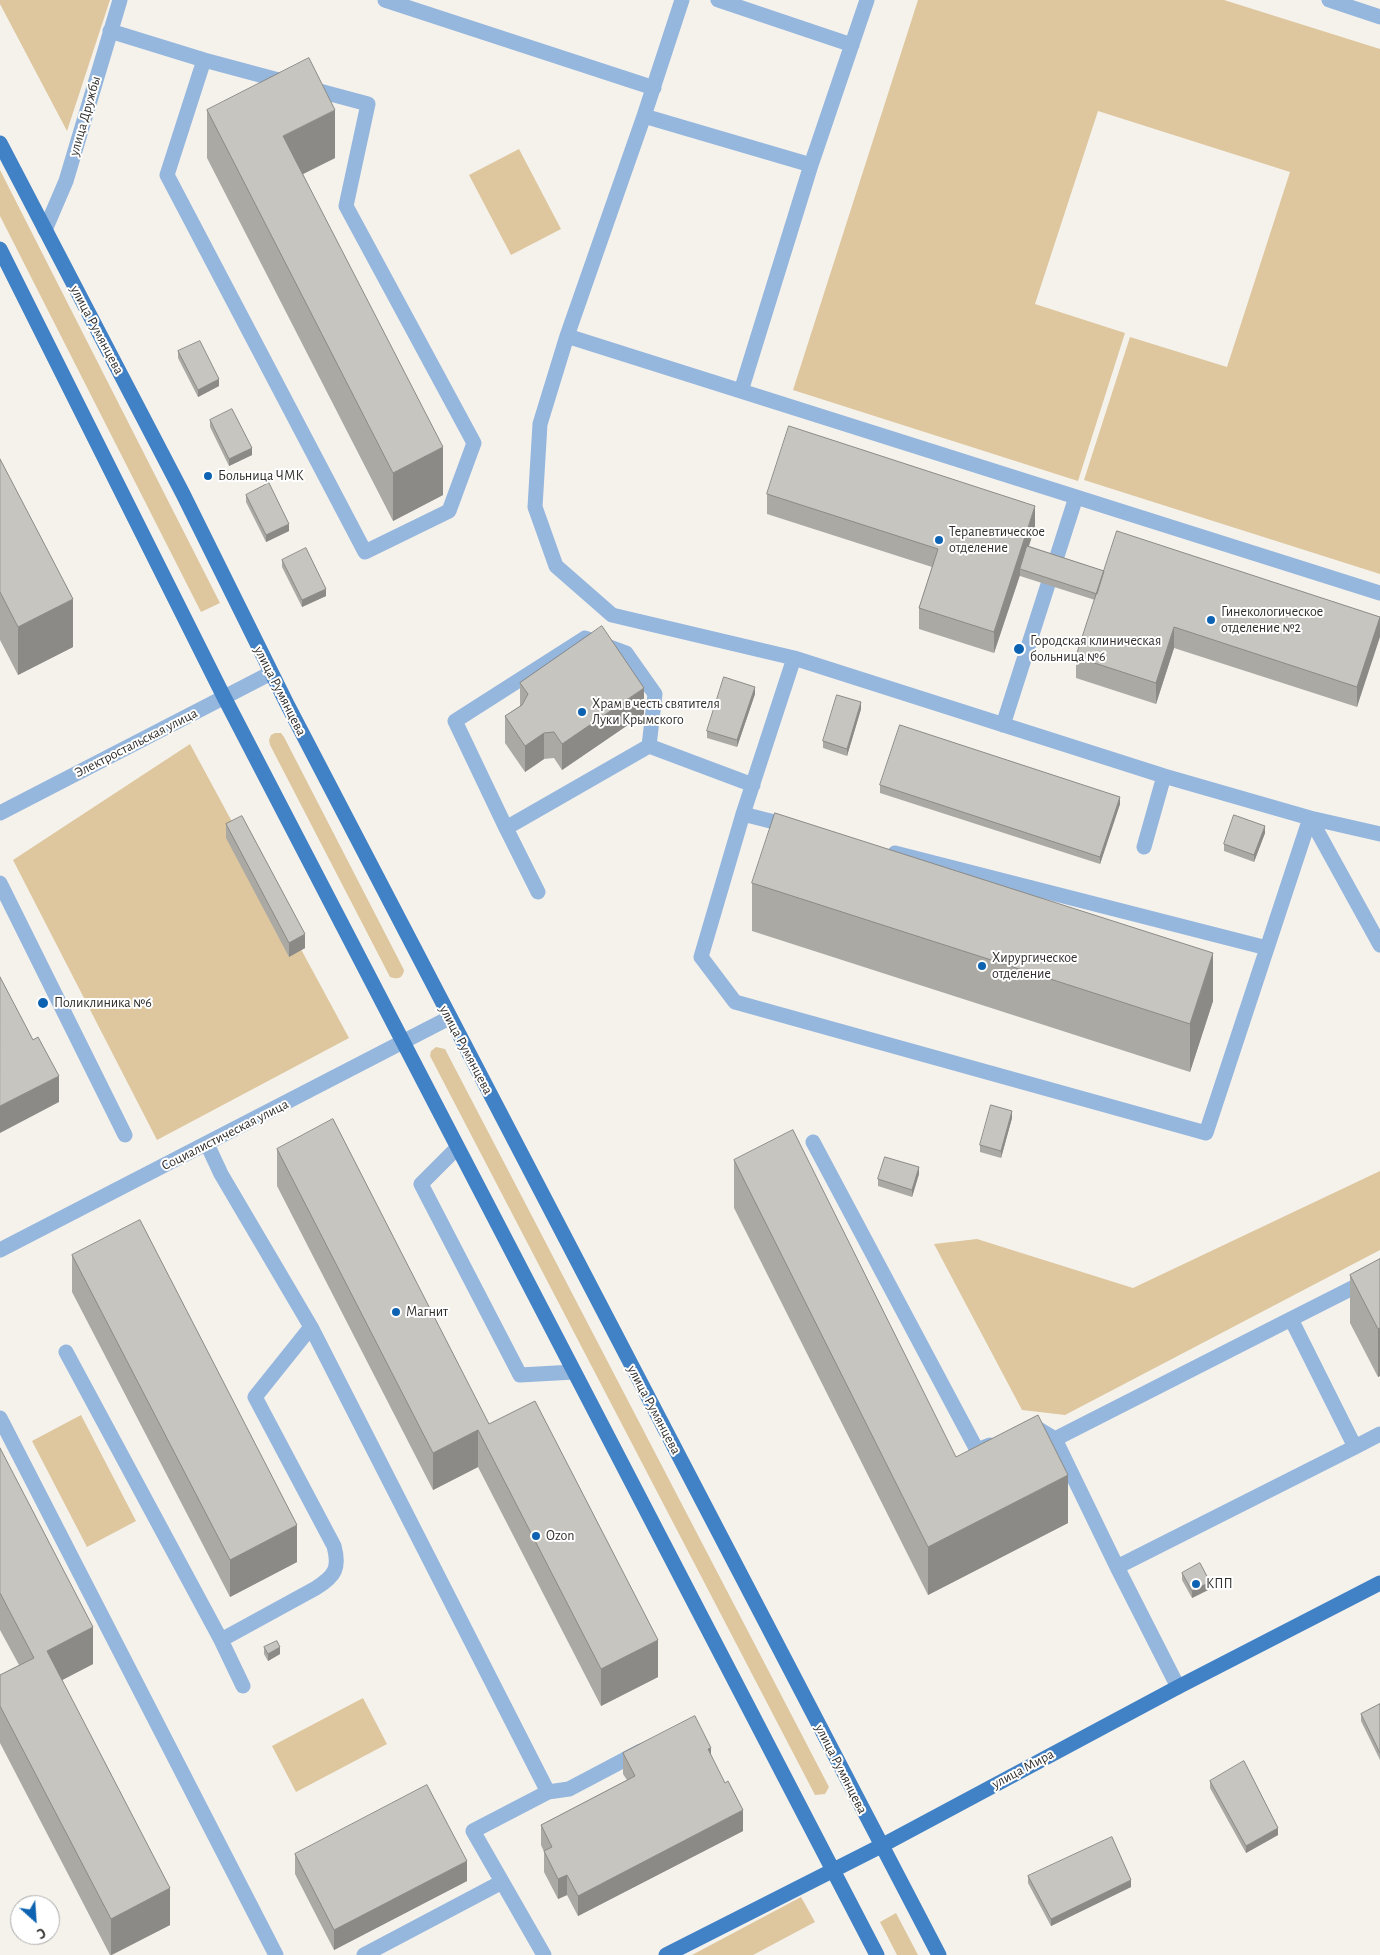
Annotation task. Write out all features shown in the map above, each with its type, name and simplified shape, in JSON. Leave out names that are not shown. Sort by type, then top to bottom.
[{"type":"main road","name":"улица Румянцева","points":[[0,143],[182,494],[271,673],[449,1018],[880,1846],[939,1955]]},
{"type":"main road","points":[[0,249],[224,697],[877,1955]]},
{"type":"main road","name":"улица Мира","points":[[666,1955],[880,1846],[1178,1687],[1380,1583]]},
{"type":"street","name":"улица Дружбы","points":[[45,230],[66,181],[120,0]]},
{"type":"street","points":[[385,0],[654,88]]},
{"type":"street","points":[[682,0],[654,88],[567,336],[540,424],[535,507],[556,566],[612,614],[794,658],[1164,776],[1310,818],[1380,834]]},
{"type":"street","points":[[718,0],[852,46]]},
{"type":"street","points":[[740,391],[811,166],[867,0]]},
{"type":"street","points":[[1330,0],[1380,17]]},
{"type":"street","points":[[110,31],[204,60],[368,104],[346,206],[474,443],[449,511],[365,552],[167,175],[204,60]]},
{"type":"street","points":[[644,116],[811,166]]},
{"type":"street","points":[[567,336],[1380,593]]},
{"type":"street","points":[[1003,725],[1076,497]]},
{"type":"street","points":[[538,892],[455,721],[586,638],[626,653],[655,694],[649,746]]},
{"type":"street","points":[[794,658],[743,814],[700,957],[735,1002],[1206,1133],[1310,818]]},
{"type":"street","name":"Электростальская улица","points":[[0,813],[271,673]]},
{"type":"street","points":[[649,746],[753,786]]},
{"type":"street","points":[[506,828],[649,746]]},
{"type":"street","points":[[1144,847],[1164,776]]},
{"type":"street","points":[[743,814],[800,829]]},
{"type":"street","points":[[1310,818],[1380,945]]},
{"type":"street","points":[[877,848],[1267,948]]},
{"type":"street","points":[[0,883],[125,1135]]},
{"type":"street","name":"Социалистическая улица","points":[[0,1250],[449,1018]]},
{"type":"street","points":[[813,1142],[976,1450],[1004,1438]]},
{"type":"street","points":[[207,1144],[222,1174],[311,1328],[548,1792]]},
{"type":"street","points":[[458,1148],[420,1184],[520,1376],[574,1372]]},
{"type":"street","points":[[1055,1439],[1380,1274]]},
{"type":"street","points":[[1291,1319],[1355,1447]]},
{"type":"street","points":[[221,1640],[326,1582],[335,1570],[338,1560],[334,1546],[255,1397],[311,1328]]},
{"type":"street","points":[[66,1352],[221,1640],[243,1686]]},
{"type":"street","points":[[0,1418],[276,1955]]},
{"type":"street","points":[[1019,1431],[1035,1427],[1055,1439],[1178,1687]]},
{"type":"street","points":[[1118,1567],[1380,1434]]},
{"type":"street","points":[[544,1955],[473,1831],[548,1792],[569,1789],[655,1744]]},
{"type":"street","points":[[364,1955],[502,1882]]},
{"type":"shaded area","points":[[0,0],[110,0],[67,131],[0,4]]},
{"type":"shaded area","points":[[918,0],[1224,0],[1380,49],[1380,574],[1084,480],[1130,337],[1227,367],[1290,172],[1098,111],[1035,304],[1125,333],[1078,481],[793,390]]},
{"type":"shaded area","points":[[519,149],[561,229],[511,255],[469,175]]},
{"type":"shaded area","points":[[0,170],[220,603],[201,612],[0,216]]},
{"type":"shaded area","points":[[281,733],[284,737],[404,970],[400,978],[390,977],[270,745],[271,735]]},
{"type":"shaded area","points":[[190,744],[349,1038],[157,1140],[13,860]]},
{"type":"shaded area","points":[[436,1047],[445,1049],[829,1787],[825,1794],[815,1795],[430,1056],[431,1051]]},
{"type":"shaded area","points":[[1380,1171],[1380,1250],[1065,1415],[1022,1410],[934,1244],[977,1239],[1133,1288]]},
{"type":"shaded area","points":[[81,1415],[136,1521],[87,1547],[32,1441]]},
{"type":"shaded area","points":[[363,1698],[387,1744],[296,1792],[272,1746]]},
{"type":"shaded area","points":[[801,1897],[815,1922],[753,1955],[692,1955]]},
{"type":"shaded area","points":[[896,1913],[918,1955],[897,1955],[880,1922]]},
{"type":"building","points":[[309,58],[335,110],[283,136],[443,447],[393,473],[207,110]]},
{"type":"building","points":[[200,341],[219,379],[198,390],[178,351]]},
{"type":"building","points":[[232,409],[252,448],[229,459],[210,420]]},
{"type":"building","name":"Терапевтическое отделение","points":[[789,426],[1035,506],[994,632],[919,608],[938,549],[767,494]]},
{"type":"building","points":[[0,459],[73,599],[18,627],[0,592]]},
{"type":"building","points":[[269,483],[289,524],[266,535],[246,495]]},
{"type":"building","name":"Гинекологическое отделение №2","points":[[1117,531],[1380,617],[1357,687],[1174,627],[1156,683],[1076,657]]},
{"type":"building","points":[[1027,546],[1104,571],[1097,594],[1020,569]]},
{"type":"building","points":[[306,548],[326,589],[302,600],[282,560]]},
{"type":"building","name":"Храм в честь святителя Луки Крымского","points":[[602,626],[644,688],[562,744],[554,732],[544,733],[525,746],[505,716],[522,705],[528,694],[520,683]]},
{"type":"building","points":[[724,677],[755,687],[737,740],[707,731]]},
{"type":"building","points":[[837,695],[861,702],[847,749],[823,741]]},
{"type":"building","points":[[900,725],[1120,797],[1100,857],[880,785]]},
{"type":"building","points":[[775,813],[1213,953],[1190,1024],[752,883]]},
{"type":"building","points":[[1234,815],[1265,826],[1254,855],[1224,844]]},
{"type":"building","points":[[242,816],[305,934],[289,943],[226,824]]},
{"type":"building","points":[[0,977],[33,1040],[38,1037],[59,1076],[0,1106]]},
{"type":"building","points":[[991,1105],[1012,1111],[1001,1151],[980,1145]]},
{"type":"building","points":[[333,1119],[489,1424],[535,1401],[658,1640],[601,1669],[478,1430],[433,1453],[277,1149]]},
{"type":"building","points":[[793,1130],[956,1457],[1038,1415],[1068,1475],[928,1547],[734,1160]]},
{"type":"building","points":[[885,1157],[919,1167],[912,1190],[878,1179]]},
{"type":"building","points":[[140,1220],[297,1525],[230,1560],[72,1255]]},
{"type":"building","points":[[1380,1259],[1380,1328],[1378,1329],[1350,1275]]},
{"type":"building","points":[[0,1448],[93,1627],[47,1651],[170,1888],[111,1919],[0,1706],[0,1675],[34,1658],[0,1593]]},
{"type":"building","points":[[1200,1563],[1210,1582],[1192,1591],[1182,1573]]},
{"type":"building","points":[[277,1641],[280,1647],[268,1654],[264,1647]]},
{"type":"building","points":[[1380,1704],[1380,1753],[1361,1714]]},
{"type":"building","points":[[695,1716],[711,1748],[708,1749],[725,1783],[728,1781],[743,1810],[578,1896],[567,1875],[558,1879],[544,1851],[552,1847],[541,1825],[635,1776],[623,1753]]},
{"type":"building","points":[[1244,1761],[1278,1828],[1246,1846],[1210,1781]]},
{"type":"building","points":[[427,1785],[467,1861],[334,1930],[295,1854]]},
{"type":"building","points":[[1112,1837],[1131,1880],[1051,1919],[1028,1876]]},
{"type":"place","name":"Больница ЧМК","points":[[208,476]]},
{"type":"place","name":"Терапевтическое отделение","points":[[939,540]]},
{"type":"place","name":"Гинекологическое отделение №2","points":[[1211,620]]},
{"type":"place","name":"Городская клиническая больница №6","points":[[1019,649]]},
{"type":"place","name":"Храм в честь святителя Луки Крымского","points":[[582,712]]},
{"type":"place","name":"Хирургическое отделение","points":[[982,966]]},
{"type":"place","name":"Поликлиника №6","points":[[43,1003]]},
{"type":"place","name":"Магнит","points":[[396,1312]]},
{"type":"place","name":"Ozon","points":[[536,1536]]},
{"type":"place","name":"КПП","points":[[1196,1584]]}]
